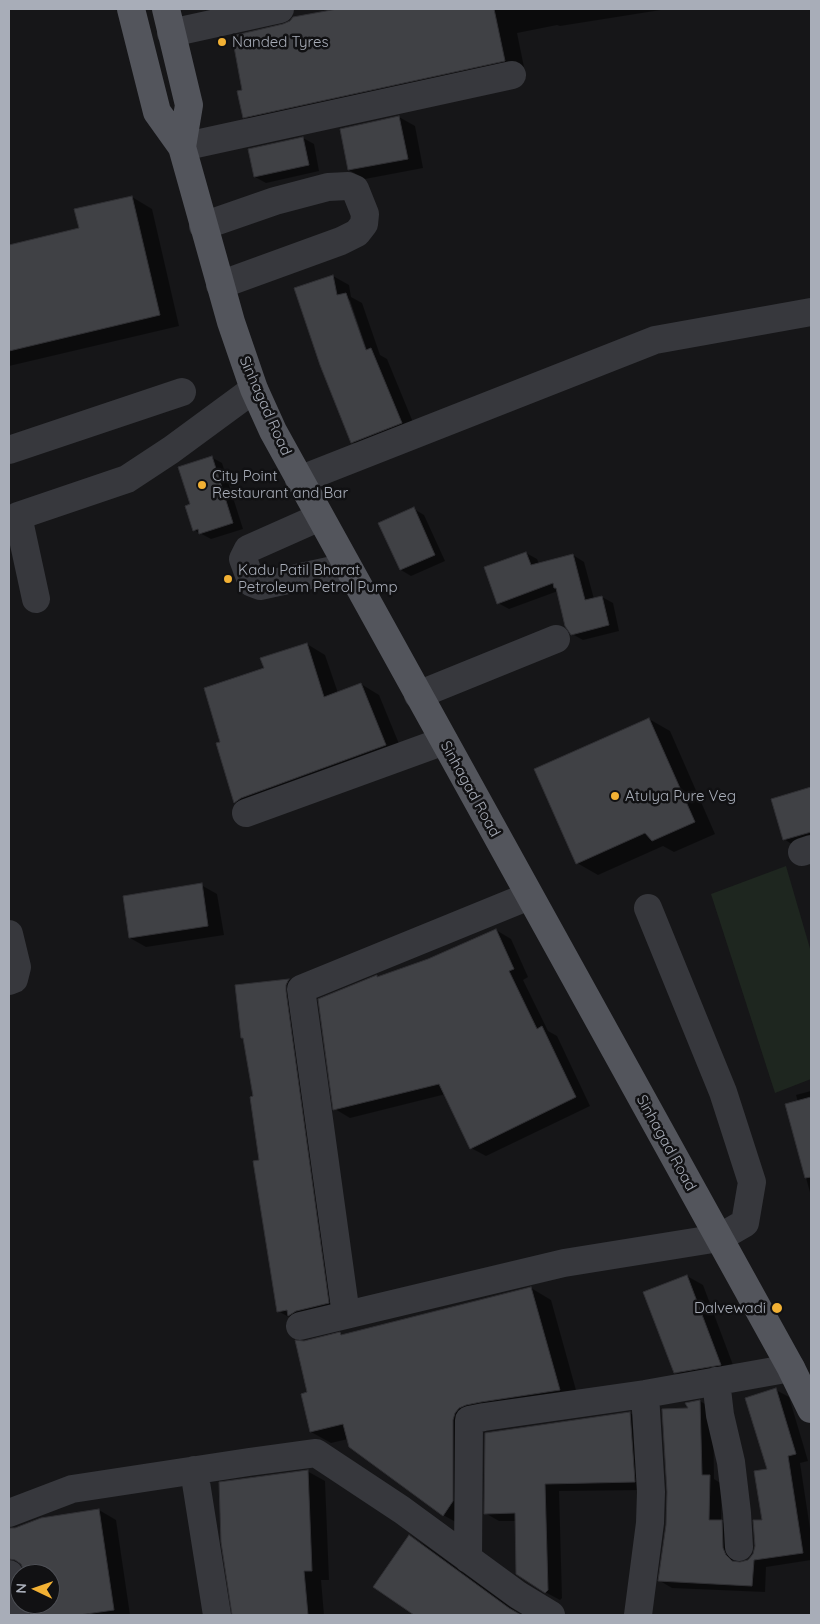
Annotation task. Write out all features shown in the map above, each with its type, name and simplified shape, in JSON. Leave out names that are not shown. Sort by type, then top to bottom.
[{"type":"main road","name":"Sinhagad Road","points":[[132,9],[157,112],[182,147],[231,322],[254,389],[273,431],[529,896],[803,1386]]},
{"type":"main road","name":"Sinhagad Road","points":[[169,21],[189,105],[182,147]]},
{"type":"street","points":[[169,21],[280,9]]},
{"type":"street","points":[[182,147],[512,75]]},
{"type":"street","points":[[203,226],[275,201],[328,187],[348,186],[355,189],[365,214],[364,224],[357,233],[341,241],[220,285]]},
{"type":"street","points":[[299,480],[655,340],[811,312]]},
{"type":"street","points":[[36,599],[18,516],[127,480],[254,389]]},
{"type":"street","points":[[9,450],[182,392]]},
{"type":"street","points":[[320,516],[248,549],[243,559],[252,583],[260,586],[347,567]]},
{"type":"street","points":[[418,694],[556,638]]},
{"type":"street","points":[[246,813],[444,741]]},
{"type":"street","points":[[346,1315],[300,988],[529,896]]},
{"type":"street","points":[[300,1326],[564,1263],[719,1238],[746,1223],[752,1182],[723,1092],[648,908]]},
{"type":"street","points":[[9,934],[18,967],[14,979],[9,981]]},
{"type":"street","points":[[468,1559],[469,1420],[645,1394],[716,1381],[803,1386]]},
{"type":"street","points":[[716,1381],[720,1415],[731,1462],[739,1547]]},
{"type":"street","points":[[638,1615],[650,1523],[645,1394]]},
{"type":"street","points":[[10,1505],[72,1489],[249,1462],[316,1454],[402,1510],[518,1595],[551,1615]]},
{"type":"street","points":[[194,1470],[217,1615]]},
{"type":"street","points":[[9,1574],[16,1615]]},
{"type":"shaded area","points":[[786,866],[811,952],[811,1079],[775,1093],[711,894]]},
{"type":"building","points":[[337,9],[494,9],[505,61],[243,118],[237,91],[242,90],[232,36],[283,24],[290,21],[293,17]]},
{"type":"building","points":[[399,116],[408,159],[348,170],[340,129]]},
{"type":"building","points":[[303,137],[309,165],[254,177],[248,149]]},
{"type":"building","points":[[132,196],[160,315],[9,351],[9,245],[79,228],[74,209]]},
{"type":"building","points":[[333,275],[337,295],[346,293],[366,350],[371,348],[402,423],[351,443],[320,365],[294,288]]},
{"type":"building","name":"City Point Restaurant and Bar","points":[[212,456],[233,523],[199,534],[198,529],[193,531],[185,506],[190,504],[178,467]]},
{"type":"building","points":[[414,507],[435,555],[400,570],[378,523]]},
{"type":"building","points":[[526,552],[531,565],[573,554],[585,600],[602,596],[609,625],[571,635],[565,626],[556,588],[554,588],[553,583],[497,604],[484,567]]},
{"type":"building","points":[[307,643],[324,697],[361,683],[386,745],[241,798],[234,803],[216,743],[220,742],[204,688],[264,668],[260,658]]},
{"type":"building","name":"Atulya Pure Veg","points":[[649,718],[695,822],[652,841],[645,833],[576,864],[534,769]]},
{"type":"building","points":[[811,787],[811,832],[783,840],[771,799]]},
{"type":"building","points":[[202,883],[208,926],[129,938],[123,896]]},
{"type":"building","points":[[496,929],[514,969],[509,971],[537,1029],[542,1026],[576,1097],[470,1149],[439,1084],[333,1110],[318,999],[377,975],[377,977],[428,959]]},
{"type":"building","points":[[289,979],[286,991],[329,1303],[296,1311],[288,1316],[287,1310],[277,1312],[253,1161],[259,1160],[250,1097],[253,1096],[243,1038],[241,1038],[235,985]]},
{"type":"building","points":[[811,1097],[811,1177],[805,1178],[785,1104]]},
{"type":"building","points":[[687,1275],[721,1365],[674,1373],[643,1292]]},
{"type":"building","points":[[531,1287],[560,1390],[481,1402],[459,1408],[453,1420],[453,1501],[443,1516],[349,1447],[343,1424],[310,1432],[301,1394],[307,1392],[295,1340],[304,1341],[340,1332],[341,1335]]},
{"type":"building","points":[[776,1388],[796,1454],[788,1456],[803,1553],[754,1560],[752,1586],[658,1581],[666,1525],[667,1492],[662,1409],[688,1408],[685,1403],[700,1400],[702,1475],[710,1475],[709,1520],[722,1520],[723,1548],[726,1555],[732,1561],[740,1562],[748,1560],[753,1554],[755,1546],[753,1520],[762,1520],[754,1471],[767,1469],[745,1398]]},
{"type":"building","points":[[630,1412],[635,1482],[545,1484],[548,1590],[545,1593],[516,1574],[515,1513],[484,1514],[485,1433]]},
{"type":"building","points":[[308,1470],[312,1571],[304,1571],[308,1615],[232,1615],[221,1542],[219,1482]]},
{"type":"building","points":[[99,1509],[114,1610],[79,1615],[30,1615],[60,1614],[60,1564],[21,1564],[9,1559],[9,1528],[15,1528],[41,1518]]},
{"type":"building","points":[[409,1535],[521,1615],[414,1615],[373,1587]]},
{"type":"place","name":"Nanded Tyres","points":[[222,42]]},
{"type":"place","name":"City Point Restaurant and Bar","points":[[202,485]]},
{"type":"place","name":"Kadu Patil Bharat Petroleum Petrol Pump","points":[[228,579]]},
{"type":"place","name":"Atulya Pure Veg","points":[[615,796]]},
{"type":"place","name":"Dalvewadi","points":[[777,1308]]}]
